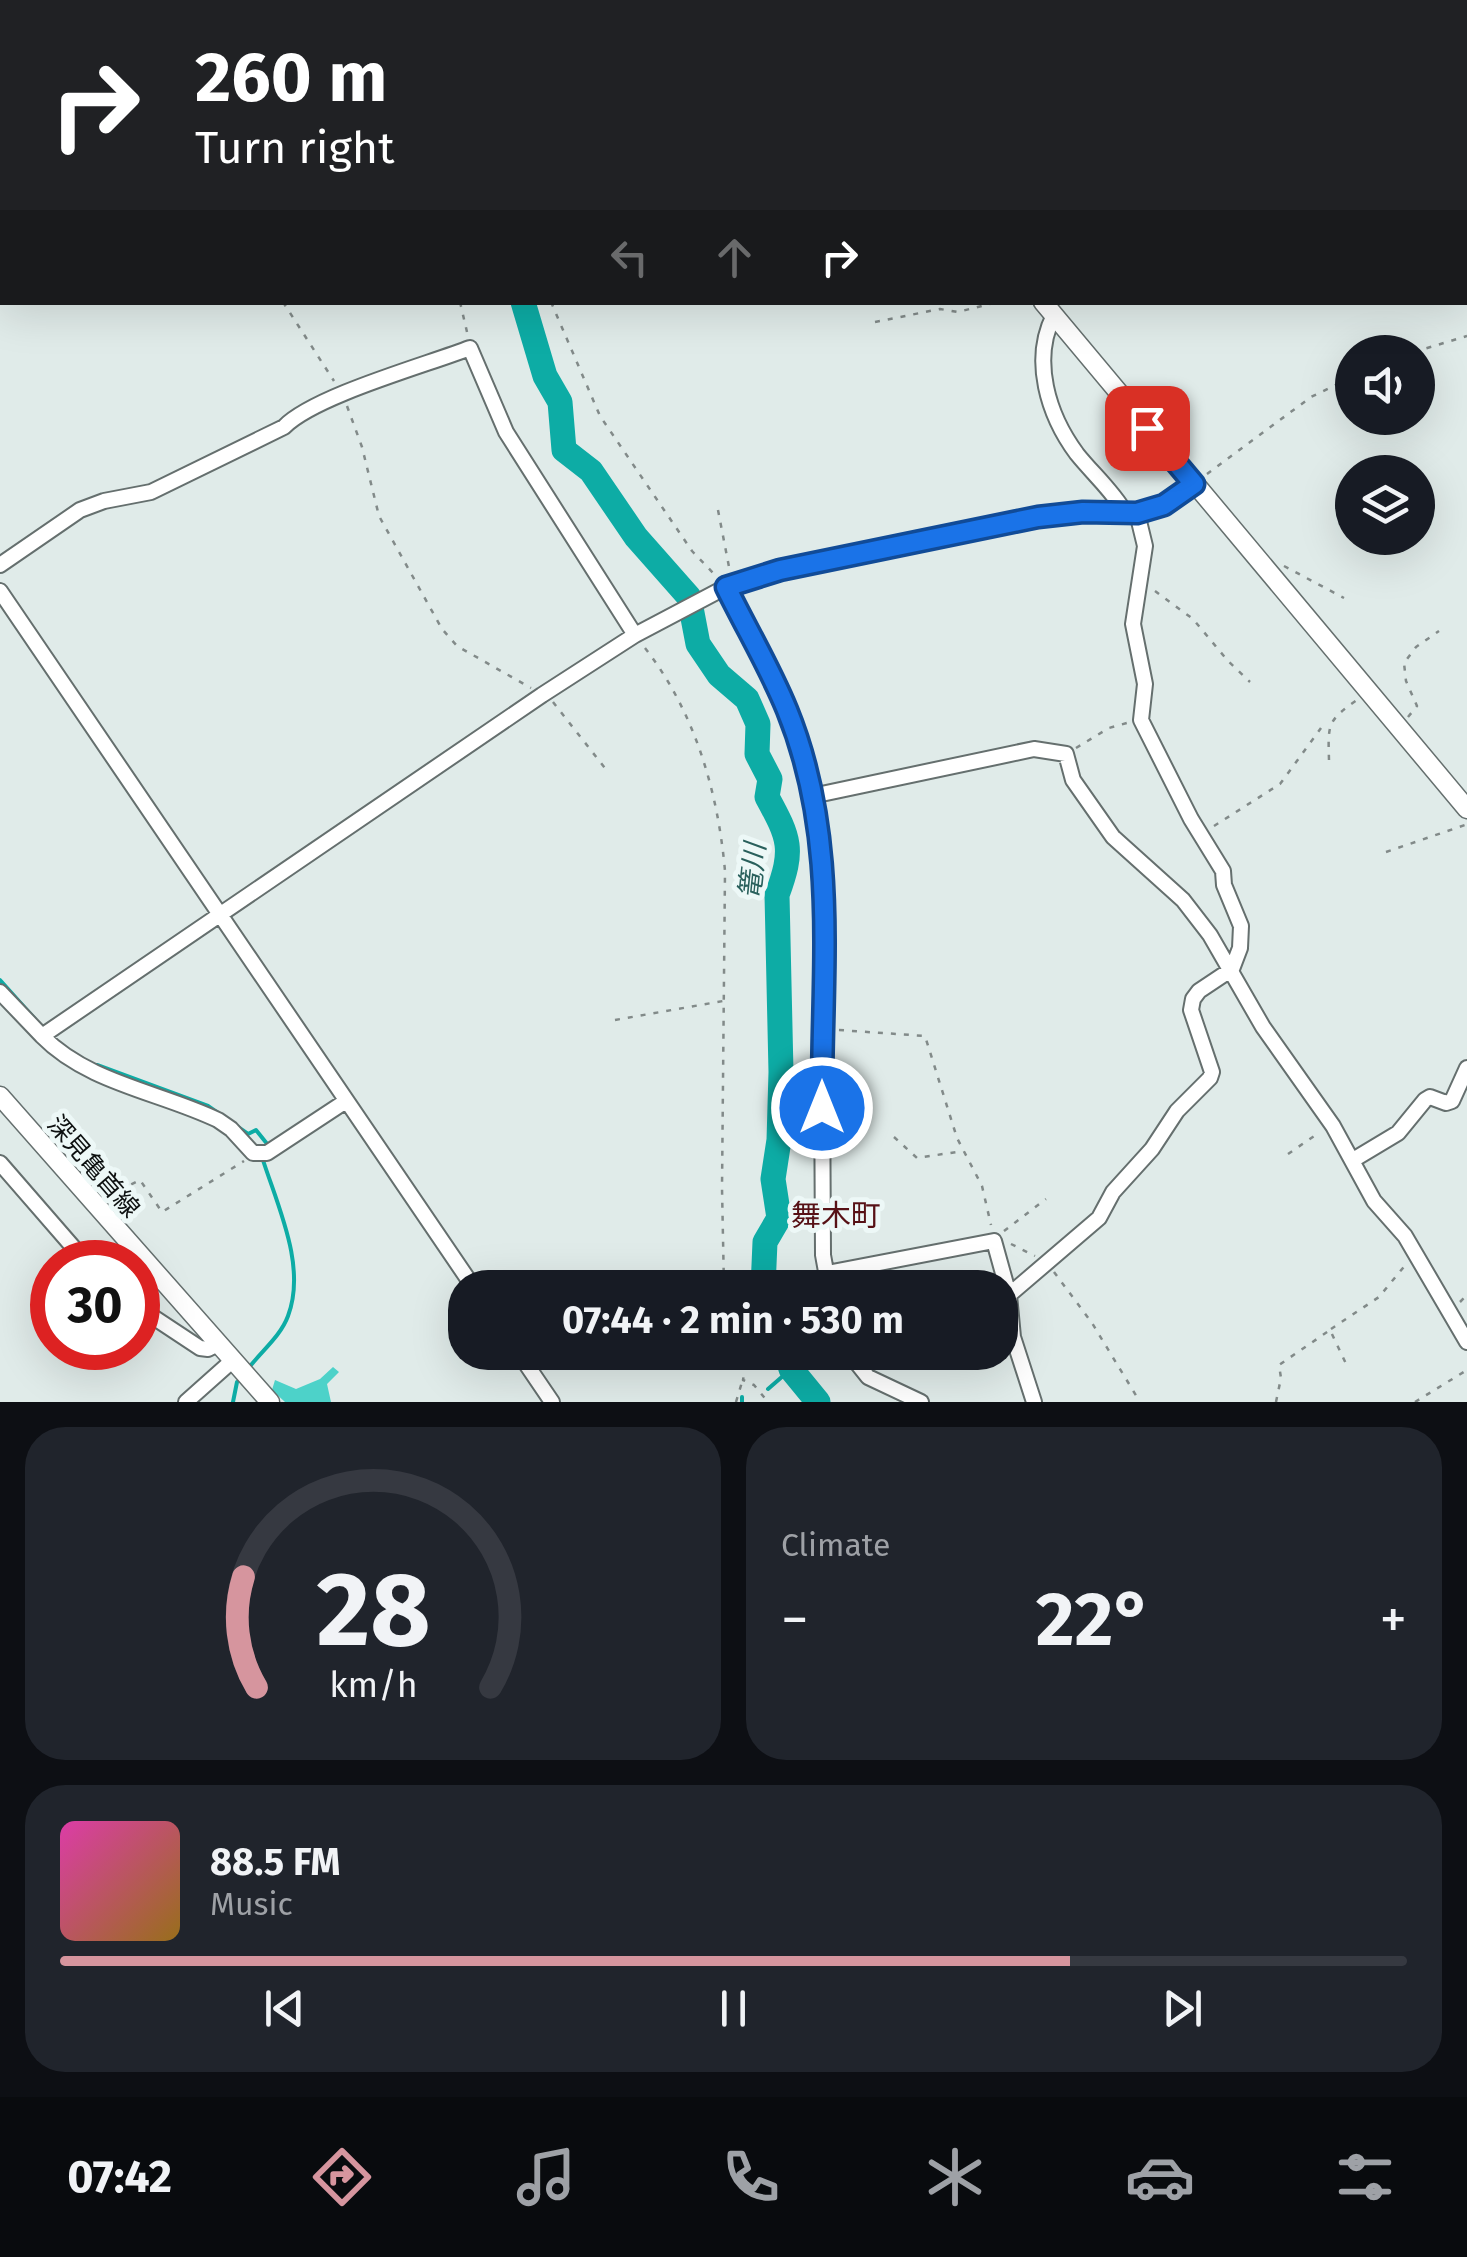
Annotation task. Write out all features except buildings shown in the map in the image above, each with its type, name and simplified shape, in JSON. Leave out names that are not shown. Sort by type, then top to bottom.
[{"type":"street","points":[[1049,309],[1467,809]]},
{"type":"street","points":[[1018,1287],[1099,1218],[1113,1192],[1152,1150],[1177,1110],[1210,1078],[1212,1072],[1191,1010],[1193,999],[1232,969],[1240,948],[1241,926],[1224,886],[1223,871],[1142,720],[1145,684],[1133,634],[1145,546],[1132,513],[1078,455],[1063,434],[1049,400],[1043,356],[1049,309]]},
{"type":"street","points":[[0,565],[80,510],[151,492],[343,395],[470,348],[506,432],[638,634]]},
{"type":"street","points":[[42,1035],[544,694],[638,634],[731,585],[780,570],[1038,517],[1083,512],[1132,513],[1164,505],[1194,484]]},
{"type":"street","points":[[731,585],[788,712],[812,796],[826,886],[823,1237],[827,1270]]},
{"type":"street","points":[[0,591],[462,1270]]},
{"type":"street","points":[[812,796],[1034,749],[1066,754],[1073,780],[1113,837],[1183,900],[1232,969],[1262,1027],[1331,1124],[1374,1201],[1405,1236],[1467,1342]]},
{"type":"street","points":[[0,992],[61,1056],[218,1120],[259,1153],[346,1101]]},
{"type":"street","points":[[1354,1160],[1398,1133],[1425,1100],[1430,1097],[1446,1104],[1452,1101],[1467,1068]]},
{"type":"street","name":"深見亀首線","points":[[0,1098],[270,1402]]},
{"type":"street","points":[[0,1163],[67,1240]]},
{"type":"street","points":[[868,1270],[994,1239],[1002,1270]]},
{"type":"street","points":[[160,1322],[200,1348],[208,1350],[216,1345]]},
{"type":"street","points":[[1018,1352],[1034,1402]]},
{"type":"street","points":[[186,1402],[232,1362]]},
{"type":"street","points":[[530,1370],[552,1402]]},
{"type":"street","points":[[862,1370],[868,1377],[921,1402]]},
{"type":"path","points":[[286,305],[343,395],[362,447],[379,516],[442,629],[457,646],[544,694],[608,772]]},
{"type":"path","points":[[461,305],[470,348]]},
{"type":"path","points":[[552,305],[600,416],[692,551],[731,585]]},
{"type":"path","points":[[875,322],[940,309],[958,312],[986,305]]},
{"type":"path","points":[[1435,346],[1467,336]]},
{"type":"path","points":[[1194,484],[1311,397],[1335,385]]},
{"type":"path","points":[[718,510],[731,585]]},
{"type":"path","points":[[1269,573],[1278,566],[1287,566],[1344,598]]},
{"type":"path","points":[[1141,582],[1193,619],[1250,682]]},
{"type":"path","points":[[1396,724],[1417,706],[1406,681],[1404,662],[1416,647],[1439,631]]},
{"type":"path","points":[[638,634],[662,672],[701,752],[713,792],[725,871],[724,1270]]},
{"type":"path","points":[[1329,760],[1329,725],[1333,717],[1369,692]]},
{"type":"path","points":[[1066,754],[1109,728],[1142,720]]},
{"type":"path","points":[[1202,835],[1280,784],[1321,728]]},
{"type":"path","points":[[1386,852],[1467,824]]},
{"type":"path","points":[[615,1020],[725,1000]]},
{"type":"path","points":[[823,1028],[925,1036],[957,1138],[982,1186],[994,1239]]},
{"type":"path","points":[[1288,1154],[1331,1124]]},
{"type":"path","points":[[894,1137],[922,1159],[964,1150]]},
{"type":"path","points":[[94,1204],[140,1180],[162,1212],[259,1153]]},
{"type":"path","points":[[994,1239],[1046,1199]]},
{"type":"path","points":[[994,1239],[1046,1264],[1092,1324],[1140,1402]]},
{"type":"path","points":[[1276,1402],[1281,1378],[1278,1365],[1378,1297],[1401,1267],[1417,1256]]},
{"type":"path","points":[[1330,1330],[1348,1368]]},
{"type":"path","points":[[736,1402],[745,1370]]},
{"type":"path","points":[[1415,1402],[1467,1370]]},
{"type":"path","points":[[743,1380],[754,1385],[768,1402]]},
{"type":"shaded area","points":[[333,1367],[339,1372],[327,1384],[331,1402],[285,1402],[272,1390],[275,1380],[296,1389],[320,1379]]},
{"type":"waterway","name":"篭川","points":[[524,305],[545,376],[560,402],[564,450],[591,471],[636,537],[689,597],[698,644],[719,675],[747,699],[758,724],[757,754],[770,779],[767,797],[787,844],[786,866],[777,895],[781,1072],[779,1140],[773,1179],[779,1218],[765,1242],[764,1270]]},
{"type":"waterway","points":[[0,980],[35,1019]]},
{"type":"waterway","points":[[97,1065],[208,1106],[248,1134],[256,1130],[268,1145]]},
{"type":"waterway","points":[[251,1365],[277,1336],[293,1297],[288,1236],[262,1157]]},
{"type":"waterway","points":[[768,1389],[790,1370]]},
{"type":"waterway","name":"篭川","points":[[792,1370],[818,1402]]},
{"type":"waterway","points":[[233,1402],[237,1382]]},
{"type":"waterway","points":[[742,1397],[742,1402]]},
{"type":"district","name":"舞木町","points":[[836,1216]]},
{"type":"route","points":[[822,1108],[826,886],[812,796],[788,712],[726,587],[780,570],[1038,517],[1067,512],[1137,513],[1164,505],[1194,484],[1147,428]]}]
